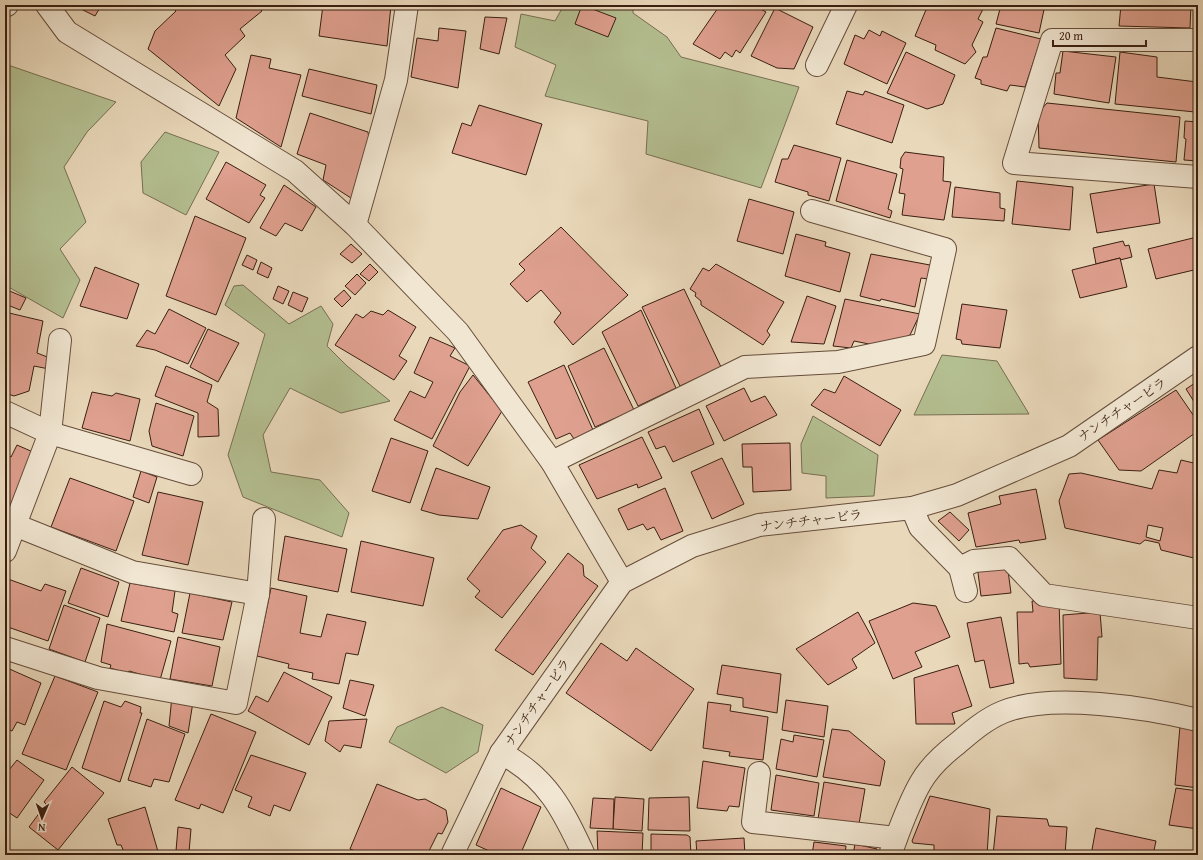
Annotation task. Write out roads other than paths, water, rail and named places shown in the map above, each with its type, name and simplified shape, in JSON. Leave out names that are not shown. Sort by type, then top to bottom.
[{"type":"street","points":[[47,5],[67,32],[295,171],[356,226],[458,332],[552,462],[622,582]]},
{"type":"street","points":[[356,226],[396,80],[407,5]]},
{"type":"street","points":[[817,65],[846,5]]},
{"type":"street","points":[[1198,40],[1052,40],[1014,163],[1198,177]]},
{"type":"street","points":[[552,462],[745,367],[838,362],[924,344],[945,249],[812,211]]},
{"type":"street","points":[[5,551],[10,524],[50,433],[60,340]]},
{"type":"street","name":"ナンチチャービラ","points":[[452,855],[501,753],[622,582],[692,546],[759,524],[912,508],[957,495],[1069,446],[1198,357]]},
{"type":"street","points":[[5,412],[50,433],[190,474]]},
{"type":"street","points":[[912,508],[920,527],[960,568],[966,591]]},
{"type":"street","points":[[5,648],[98,678],[236,703],[258,594],[264,519]]},
{"type":"street","points":[[10,524],[132,572],[258,594]]},
{"type":"street","points":[[960,568],[974,562],[1009,558],[1044,595],[1198,618]]},
{"type":"street","points":[[759,773],[753,822],[893,847],[921,782],[948,751],[982,724],[1003,712],[1026,706],[1067,703],[1097,704],[1173,714],[1198,720]]},
{"type":"street","points":[[501,753],[519,763],[552,793],[567,818],[584,855]]}]
